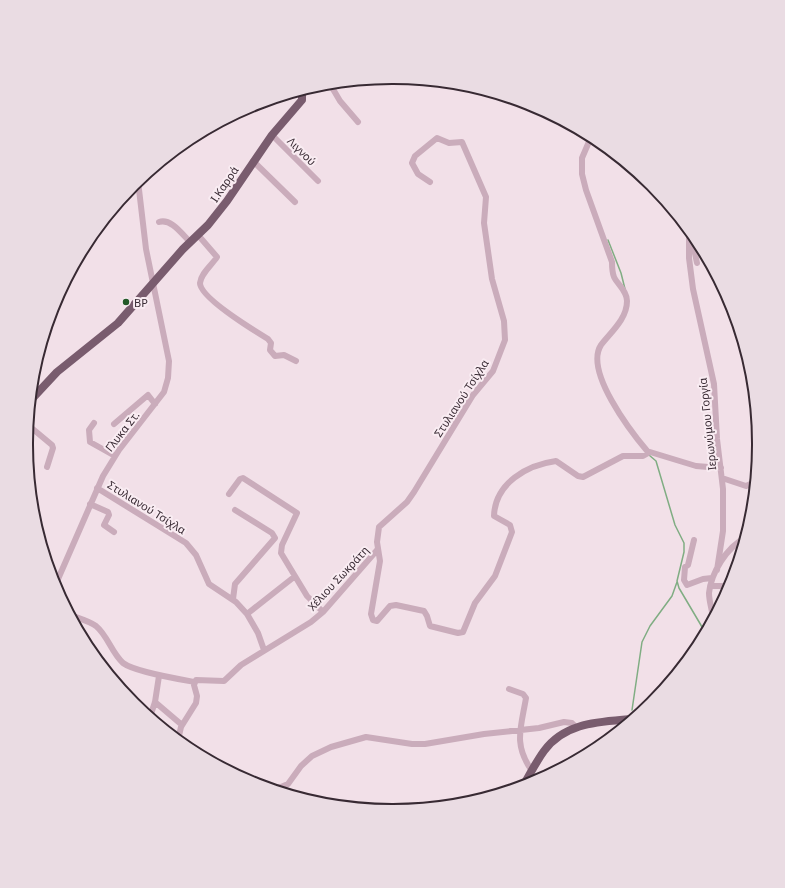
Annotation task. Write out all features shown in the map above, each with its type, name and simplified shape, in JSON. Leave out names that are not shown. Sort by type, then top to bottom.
[{"type":"main road","name":"Ι.Καρρά","points":[[37,394],[57,372],[118,322],[198,235],[227,201],[272,135],[302,100],[302,96]]},
{"type":"main road","points":[[529,776],[552,742],[576,727],[599,722],[623,720]]},
{"type":"street","points":[[333,90],[340,101],[358,122]]},
{"type":"street","name":"Λιγνού","points":[[272,135],[318,181]]},
{"type":"street","name":"Στυλιανού Τσίχλα","points":[[378,549],[377,532],[380,525],[410,499],[473,395],[494,371],[505,340],[504,321],[492,279],[484,223],[486,197],[462,142],[449,143],[437,138],[415,156],[412,163],[415,170],[430,182]]},
{"type":"street","points":[[588,143],[582,158],[584,181],[612,262],[613,275],[622,288],[627,300],[626,309],[622,319],[598,352],[598,370],[610,398],[646,454],[696,466],[721,468]]},
{"type":"street","points":[[253,161],[295,202]]},
{"type":"street","name":"Γλυκα Στ.","points":[[58,578],[97,488],[115,456],[155,404],[165,387],[169,364],[153,284],[139,189]]},
{"type":"street","points":[[159,222],[164,220],[169,222],[190,242]]},
{"type":"street","points":[[198,235],[217,257],[201,278],[200,285],[203,291],[232,316],[268,339],[271,343],[270,350],[275,356],[284,355],[296,361]]},
{"type":"street","name":"Ιερωνύμου Γοργία","points":[[689,241],[689,258],[694,294],[714,384],[717,439],[722,478],[723,531],[716,570]]},
{"type":"street","points":[[695,250],[697,262]]},
{"type":"street","points":[[114,424],[148,395],[155,404]]},
{"type":"street","points":[[94,423],[89,430],[90,442],[115,456]]},
{"type":"street","points":[[34,430],[52,445],[53,448],[47,467]]},
{"type":"street","name":"Χέλιου Σωκράτη","points":[[378,549],[380,561],[372,614],[373,620],[377,621],[390,606],[396,605],[422,610],[427,616],[430,626],[458,633],[465,630],[475,603],[495,576],[512,534],[511,526],[494,515],[498,498],[510,482],[531,468],[554,462],[560,463],[578,476],[583,477],[623,456],[646,454]]},
{"type":"street","points":[[229,494],[240,479],[243,478],[297,513],[280,550],[294,577],[308,598],[323,612]]},
{"type":"street","points":[[722,478],[746,486],[750,484]]},
{"type":"street","name":"Στυλιανού Τσίχλα","points":[[97,488],[186,544],[196,555],[209,584],[233,599]]},
{"type":"street","points":[[90,504],[108,512],[109,515],[104,525],[114,532]]},
{"type":"street","points":[[235,510],[272,533],[275,538],[235,584],[233,599],[247,614],[258,633],[264,650]]},
{"type":"street","points":[[694,540],[688,565],[685,567],[684,580],[687,584],[712,578]]},
{"type":"street","points":[[712,609],[709,594],[712,578],[731,548],[738,543]]},
{"type":"street","name":"Χέλιου Σωκράτη","points":[[78,618],[96,626],[116,656],[127,665],[159,676],[194,682],[200,679],[224,681],[241,665],[311,622],[323,612],[378,549]]},
{"type":"street","points":[[247,614],[294,577]]},
{"type":"street","points":[[711,586],[723,586]]},
{"type":"street","points":[[152,711],[159,676]]},
{"type":"street","points":[[180,733],[182,725],[196,703],[197,698],[194,682]]},
{"type":"street","points":[[509,689],[523,694],[526,698],[521,729],[520,748],[532,771]]},
{"type":"street","points":[[155,702],[182,725]]},
{"type":"street","points":[[283,786],[288,784],[301,766],[312,756],[331,747],[366,737],[412,744],[425,744],[521,729],[539,728],[564,722],[572,723],[576,727]]},
{"type":"waterway","points":[[608,240],[621,273],[625,289]]},
{"type":"waterway","points":[[649,455],[656,461],[675,525],[684,543],[684,552],[677,581],[679,588],[702,627]]},
{"type":"waterway","points":[[632,710],[642,642],[650,626],[672,596],[677,582]]},
{"type":"place","name":"BP","points":[[126,302]]}]
